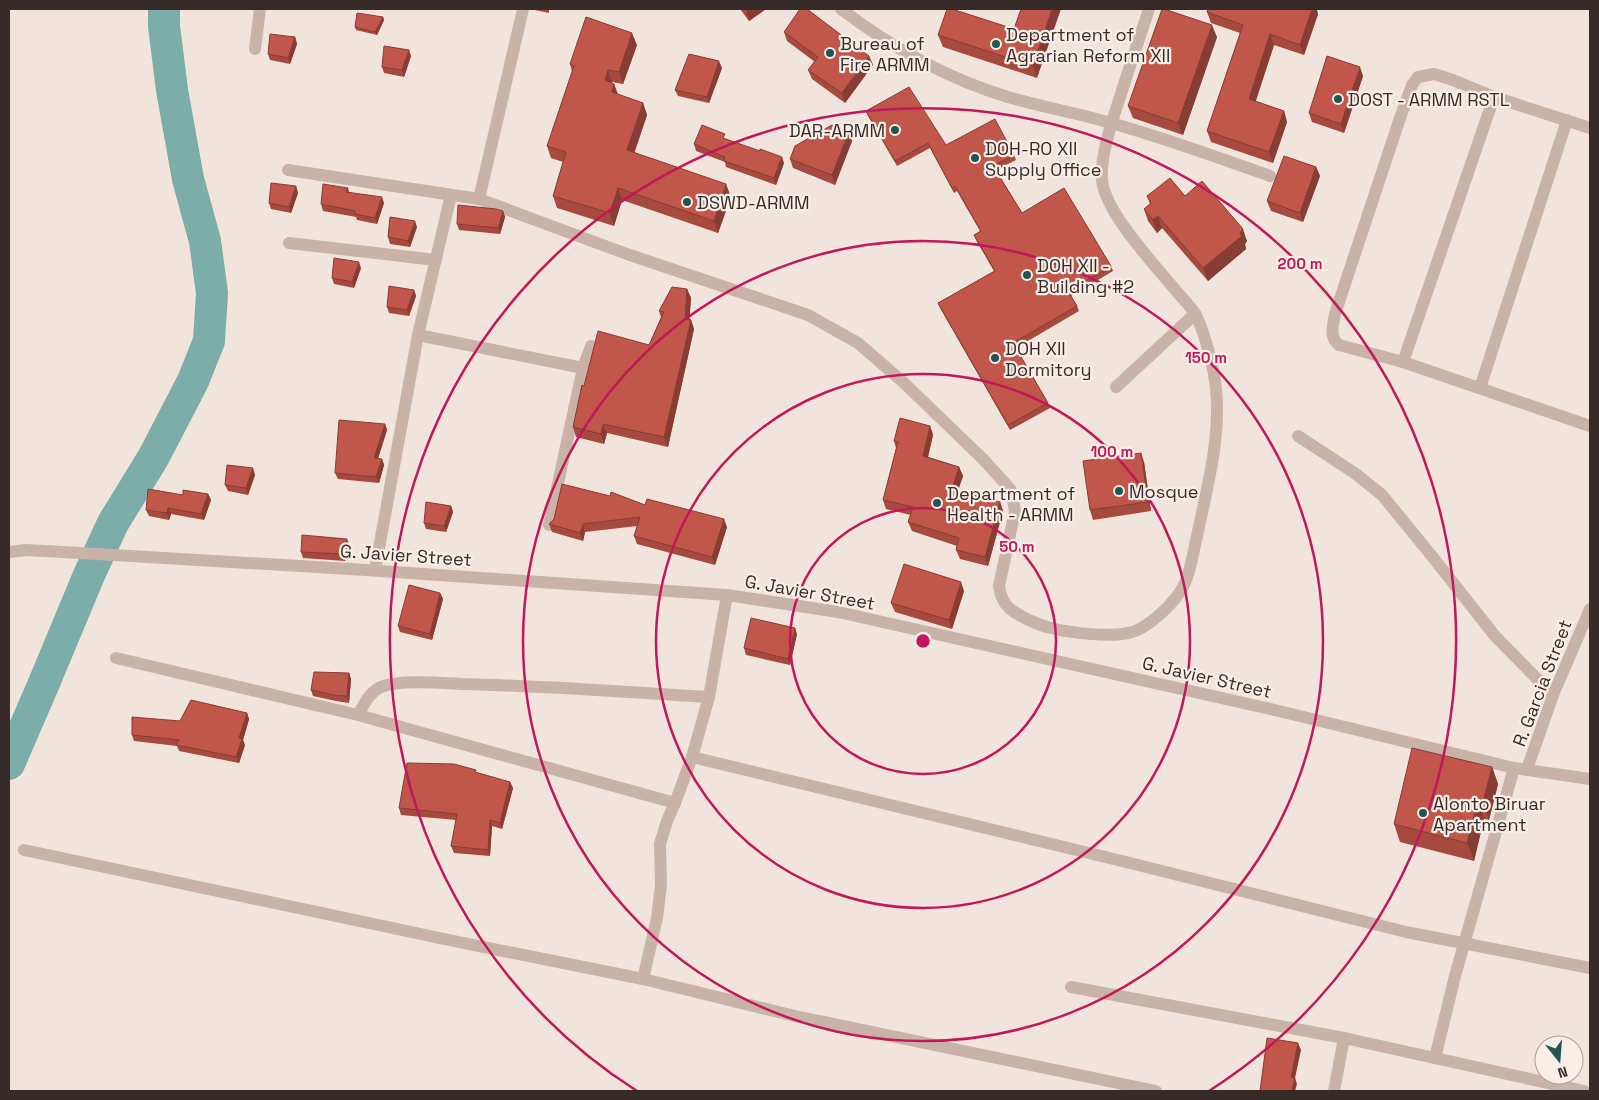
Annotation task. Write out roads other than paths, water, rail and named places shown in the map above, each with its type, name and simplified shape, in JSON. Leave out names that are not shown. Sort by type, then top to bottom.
[{"type":"street","points":[[255,49],[260,9]]},
{"type":"street","points":[[479,199],[523,9]]},
{"type":"street","points":[[842,9],[860,23],[900,48],[946,73],[1008,96],[1112,123],[1270,176]]},
{"type":"street","points":[[288,170],[479,199],[627,254],[808,314],[858,343],[903,382],[983,459],[1011,490],[1015,511],[998,586],[1004,603],[1009,608],[1051,628],[1112,635],[1132,632],[1148,624],[1162,613],[1181,591],[1190,568],[1215,443],[1218,416],[1214,369],[1195,314],[1123,226],[1105,192],[1102,180],[1103,160],[1112,123],[1149,9]]},
{"type":"street","points":[[1590,128],[1494,98],[1434,74],[1418,77],[1412,85],[1403,110],[1336,314],[1332,335],[1334,342],[1339,345],[1403,362],[1590,426]]},
{"type":"street","points":[[1403,362],[1494,98]]},
{"type":"street","points":[[1480,388],[1567,120]]},
{"type":"street","points":[[375,570],[418,335],[450,194]]},
{"type":"street","points":[[289,243],[436,260]]},
{"type":"street","points":[[1116,387],[1195,314]]},
{"type":"street","points":[[418,335],[583,368]]},
{"type":"street","points":[[549,525],[583,368],[591,346]]},
{"type":"street","points":[[1298,436],[1356,474],[1382,495],[1495,636],[1553,695]]},
{"type":"street","name":"G. Javier Street","points":[[9,552],[26,550],[375,570],[727,595],[838,612],[1280,711],[1514,768],[1590,778]]},
{"type":"street","points":[[643,979],[657,918],[661,885],[660,844],[692,757],[709,697],[727,595]]},
{"type":"street","name":"R. Garcia Street","points":[[1527,769],[1553,695],[1590,609]]},
{"type":"street","points":[[116,658],[358,715],[675,803]]},
{"type":"street","points":[[358,715],[367,699],[379,688],[405,684],[541,686],[709,697]]},
{"type":"street","points":[[692,757],[1125,861],[1406,932],[1465,942],[1590,968]]},
{"type":"street","points":[[1435,1058],[1455,976],[1514,768]]},
{"type":"street","points":[[24,850],[643,979],[795,1016],[1156,1091]]},
{"type":"street","points":[[1071,987],[1344,1038],[1584,1091]]},
{"type":"street","points":[[1334,1091],[1344,1038]]},
{"type":"waterway","points":[[9,764],[113,523],[153,458],[193,381],[209,341],[212,293],[205,241],[188,179],[172,90],[164,26],[164,9]]},
{"type":"place","name":"Department of Agrarian Reform XII","points":[[996,44]]},
{"type":"place","name":"Bureau of Fire ARMM","points":[[830,53]]},
{"type":"place","name":"DOST - ARMM RSTL","points":[[1338,99]]},
{"type":"place","name":"DAR-ARMM","points":[[895,130]]},
{"type":"place","name":"DOH-RO XII Supply Office","points":[[975,158]]},
{"type":"place","name":"DSWD-ARMM","points":[[687,202]]},
{"type":"place","name":"DOH XII - Building #2","points":[[1027,275]]},
{"type":"place","name":"DOH XII Dormitory","points":[[995,358]]},
{"type":"place","name":"Mosque","points":[[1119,491]]},
{"type":"place","name":"Department of Health - ARMM","points":[[937,503]]},
{"type":"place","name":"Alonto Biruar Apartment","points":[[1423,813]]}]
